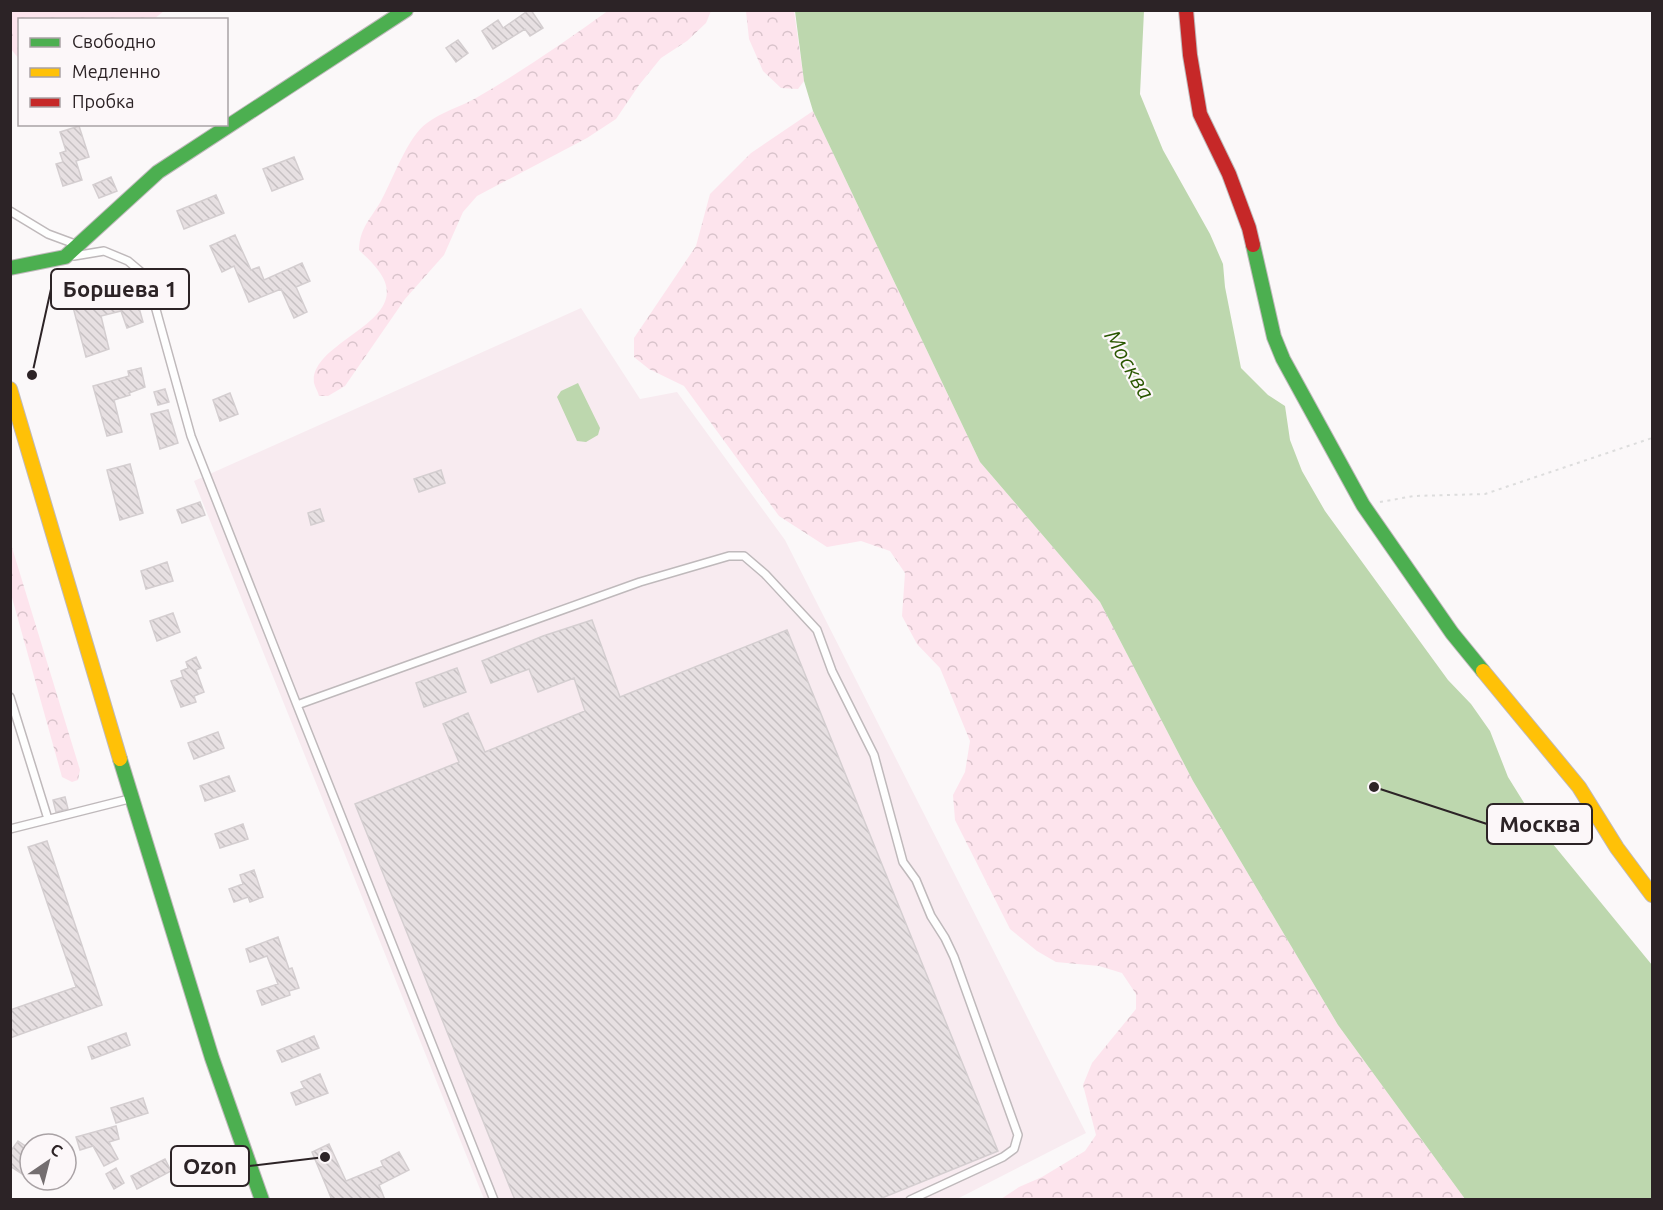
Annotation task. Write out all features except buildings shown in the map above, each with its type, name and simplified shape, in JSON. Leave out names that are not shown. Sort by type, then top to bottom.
[{"type":"street","points":[[10,268],[65,257],[158,172],[406,10]]},
{"type":"street","points":[[1186,10],[1190,55],[1200,114],[1229,174],[1249,228],[1274,337],[1282,359],[1363,505],[1452,633],[1579,787],[1617,848],[1653,895]]},
{"type":"street","points":[[10,389],[131,799],[249,1168],[262,1200]]},
{"type":"lane","points":[[10,211],[48,234],[79,246]]},
{"type":"lane","points":[[65,257],[104,251],[128,261],[147,277],[191,436],[494,1200]]},
{"type":"lane","points":[[297,705],[640,582],[729,556],[744,556],[765,574],[817,630],[832,671],[874,755],[903,862],[916,880],[926,906],[954,957],[1018,1135],[1014,1149],[1003,1157],[909,1200]]},
{"type":"lane","points":[[10,697],[48,819]]},
{"type":"lane","points":[[10,829],[131,799]]},
{"type":"path","points":[[1363,505],[1414,496],[1485,494],[1653,438]]},
{"type":"shaded area","points":[[581,308],[640,399],[677,392],[785,540],[1086,1133],[957,1199],[484,1199],[194,481]]},
{"type":"green space","points":[[11,10],[164,11],[155,18],[18,18],[18,58],[11,49]]},
{"type":"green space","points":[[609,10],[711,11],[706,23],[687,41],[661,58],[616,119],[587,138],[477,196],[463,212],[444,255],[405,299],[345,386],[328,396],[319,396],[314,383],[317,368],[328,355],[374,317],[384,304],[387,288],[378,270],[359,250],[361,235],[413,138],[432,119],[476,98],[510,78]]},
{"type":"green space","points":[[746,11],[794,11],[804,81],[798,89],[781,88],[763,71],[749,39]]},
{"type":"green space","points":[[813,111],[980,462],[1100,602],[1193,781],[1338,1025],[1465,1199],[1001,1199],[1085,1151],[1096,1135],[1083,1085],[1092,1063],[1136,1009],[1136,994],[1122,973],[1099,966],[1056,962],[1037,951],[1010,929],[955,820],[953,795],[965,772],[970,741],[940,668],[917,644],[902,616],[905,573],[890,551],[861,541],[827,547],[779,516],[684,386],[649,369],[634,357],[634,338],[696,246],[710,194],[751,153]]},
{"type":"green space","points":[[10,541],[80,770],[78,780],[72,782],[62,777],[11,594]]},
{"type":"water","points":[[795,11],[1144,11],[1140,94],[1163,150],[1210,234],[1223,264],[1225,287],[1241,368],[1268,395],[1285,406],[1290,440],[1302,471],[1325,511],[1448,680],[1471,704],[1490,731],[1508,777],[1539,827],[1652,965],[1652,1199],[1465,1199],[1338,1025],[1193,781],[1100,602],[980,462],[813,111],[804,81]]},
{"type":"water","points":[[578,383],[600,428],[598,435],[586,442],[577,441],[557,397],[561,391]]},
{"type":"traffic: fast","points":[[10,268],[65,257],[158,172],[406,10]]},
{"type":"traffic: fast","points":[[1253,245],[1274,337],[1283,359],[1363,505],[1452,633],[1483,671]]},
{"type":"traffic: fast","points":[[120,759],[212,1058],[262,1200]]},
{"type":"traffic: slow","points":[[10,389],[120,759]]},
{"type":"traffic: slow","points":[[1483,671],[1579,787],[1617,848],[1652,895]]},
{"type":"traffic: jam","points":[[1186,10],[1190,55],[1200,114],[1229,174],[1253,245]]},
{"type":"place","name":"Боршева 1","points":[[32,375]]},
{"type":"place","name":"Москва","points":[[1374,787]]},
{"type":"place","name":"Ozon","points":[[325,1157]]}]
